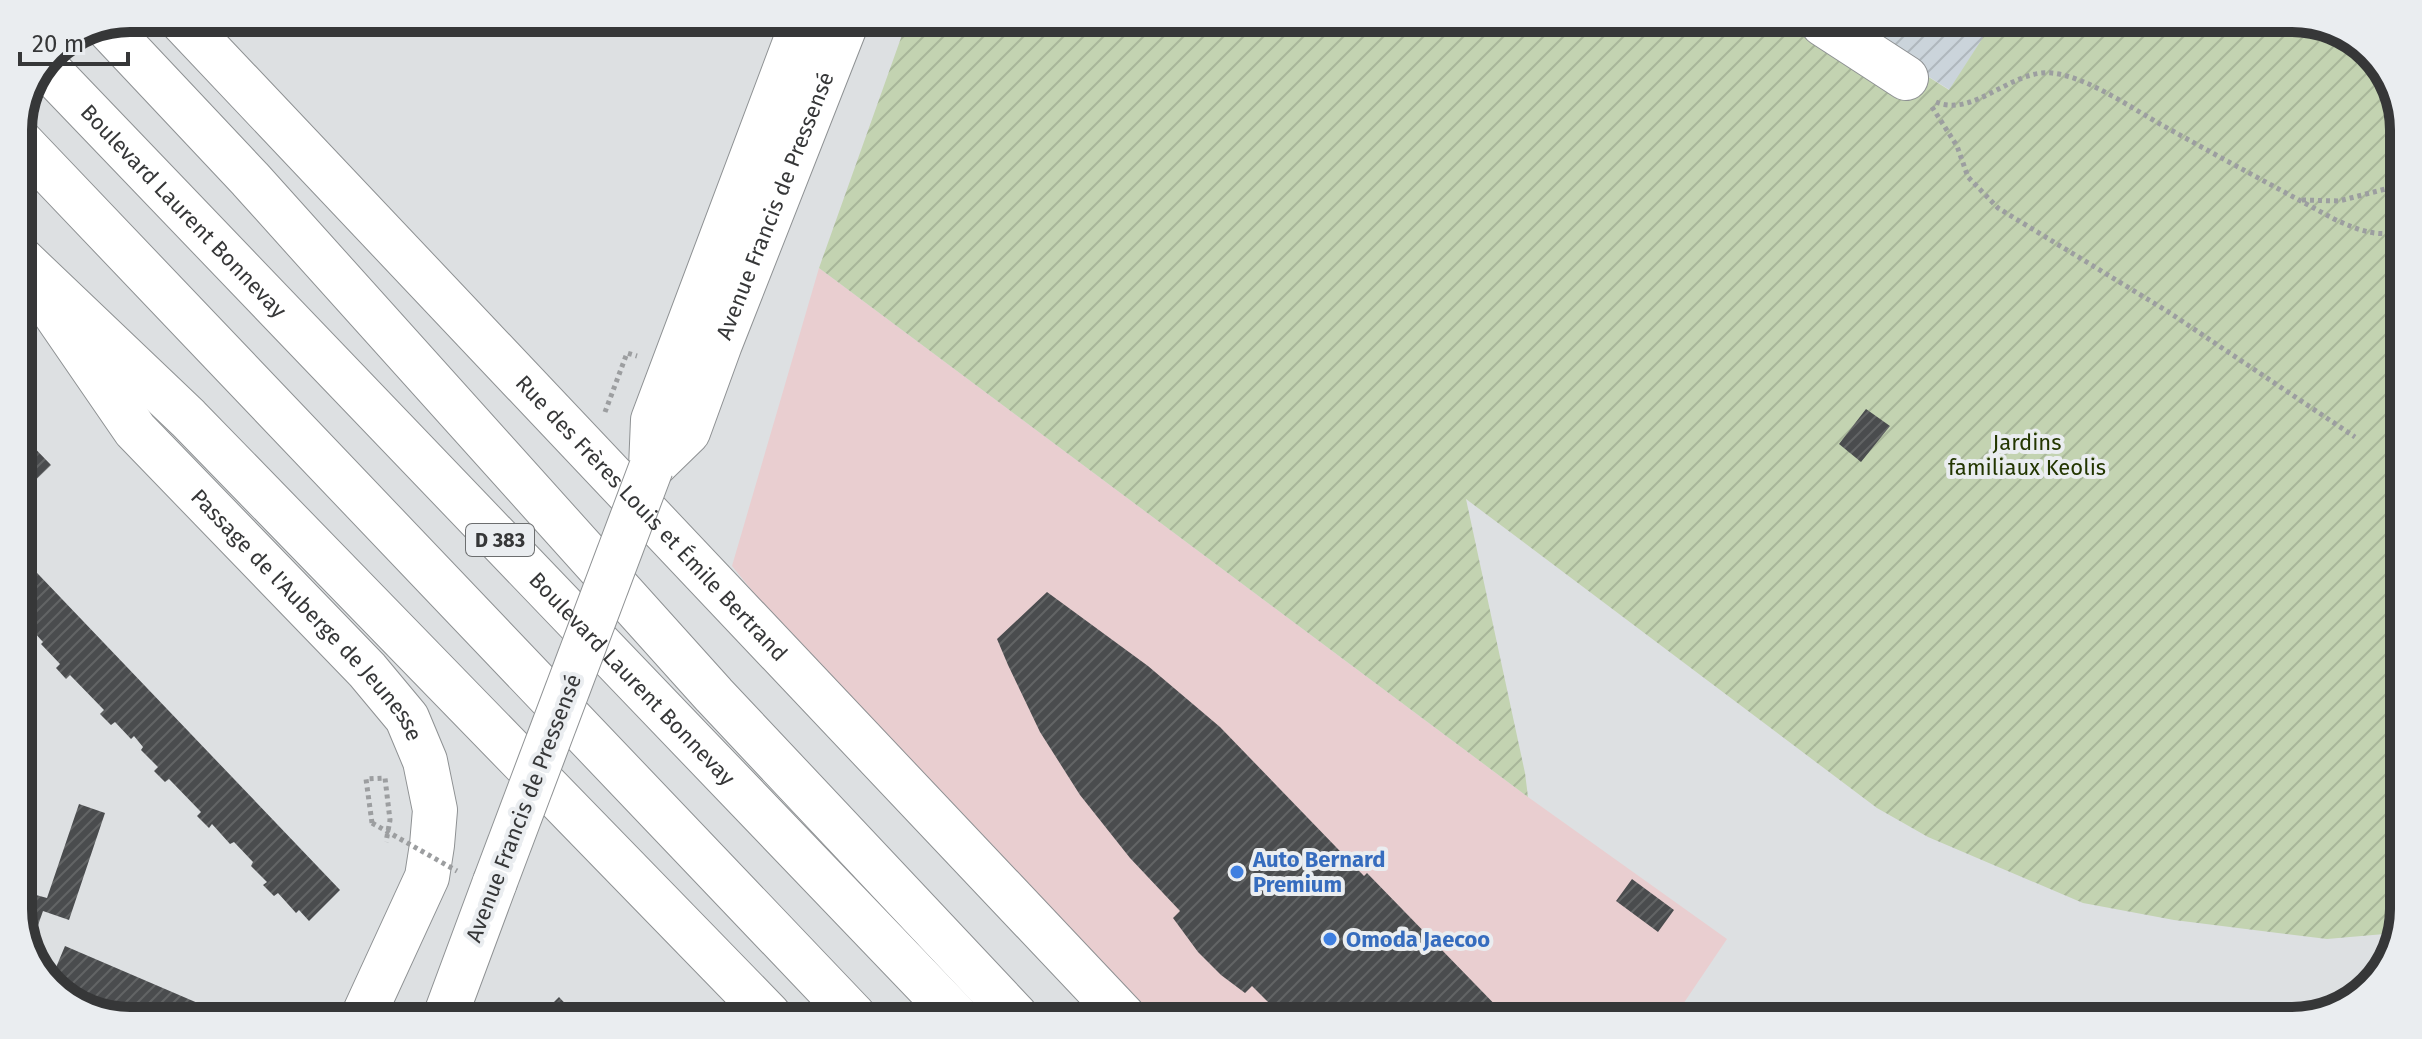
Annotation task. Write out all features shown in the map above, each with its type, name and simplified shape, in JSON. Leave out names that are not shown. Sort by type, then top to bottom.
[{"type":"main road","name":"Rue des Frères Louis et Émile Bertrand","points":[[192,32],[1115,1007]]},
{"type":"main road","name":"Avenue Francis de Pressensé","points":[[448,1007],[477,877],[651,468],[653,420],[799,32]]},
{"type":"main road","name":"Avenue Francis de Pressensé","points":[[651,468],[688,432],[843,32]]},
{"type":"main road","points":[[1835,32],[1916,87]]},
{"type":"main road","points":[[113,34],[250,179],[714,695],[1008,1007]]},
{"type":"main road","name":"Boulevard Laurent Bonnevay","points":[[51,72],[947,1007]]},
{"type":"main road","points":[[32,154],[845,1007]]},
{"type":"main road","points":[[32,271],[188,418],[761,1007]]},
{"type":"main road","name":"Passage de l'Auberge de Jeunesse","points":[[32,279],[135,430],[367,670],[407,718],[425,761],[435,810],[432,845],[427,877],[367,1007]]},
{"type":"path","points":[[1916,87],[1940,104],[1953,106],[1970,103],[2036,73],[2071,77],[2364,232],[2390,234]]},
{"type":"path","points":[[1916,87],[1957,146],[1968,177],[1998,208],[2167,311],[2355,437]]},
{"type":"path","points":[[2297,199],[2339,201],[2390,188]]},
{"type":"path","points":[[608,405],[624,360]]},
{"type":"path","points":[[386,842],[390,820],[385,778],[366,779],[372,823],[477,877]]},
{"type":"shaded area","points":[[1858,32],[1987,32],[1950,90]]},
{"type":"shaded area","points":[[819,268],[1528,797],[1727,939],[1681,1007],[1091,1007],[732,566]]},
{"type":"green space","name":"Jardins familiaux Keolis","points":[[903,32],[1858,32],[1949,90],[1986,32],[2292,32],[2330,39],[2352,52],[2370,70],[2385,98],[2390,123],[2390,910],[2387,934],[2327,939],[2174,920],[2083,903],[1928,837],[1877,808],[1466,499],[1528,797],[819,268]]},
{"type":"building","points":[[1866,409],[1890,426],[1861,462],[1839,444]]},
{"type":"building","points":[[32,445],[51,465],[32,483]]},
{"type":"building","points":[[32,568],[340,890],[309,921],[299,910],[296,913],[278,893],[274,896],[263,885],[267,882],[251,866],[253,862],[234,842],[230,844],[212,824],[209,828],[197,816],[201,812],[169,779],[165,782],[154,771],[158,767],[141,750],[143,747],[134,736],[131,739],[115,722],[111,725],[100,714],[104,710],[70,675],[66,679],[56,668],[60,664],[41,644],[43,642],[32,630]]},
{"type":"building","points":[[1047,592],[1148,666],[1220,727],[1364,876],[1367,873],[1497,1007],[1273,1007],[1252,986],[1245,993],[1198,952],[1173,918],[1180,911],[1130,858],[1080,795],[1040,732],[997,639]]},
{"type":"building","points":[[79,804],[105,813],[69,920],[43,911],[35,933],[32,894],[47,898]]},
{"type":"building","points":[[1632,879],[1674,910],[1658,932],[1616,901]]},
{"type":"building","points":[[65,946],[207,1007],[110,1005],[81,994],[54,971]]},
{"type":"building","points":[[559,997],[568,1007],[549,1007]]},
{"type":"place","name":"Auto Bernard Premium","points":[[1237,872]]},
{"type":"place","name":"Omoda Jaecoo","points":[[1330,939]]}]
